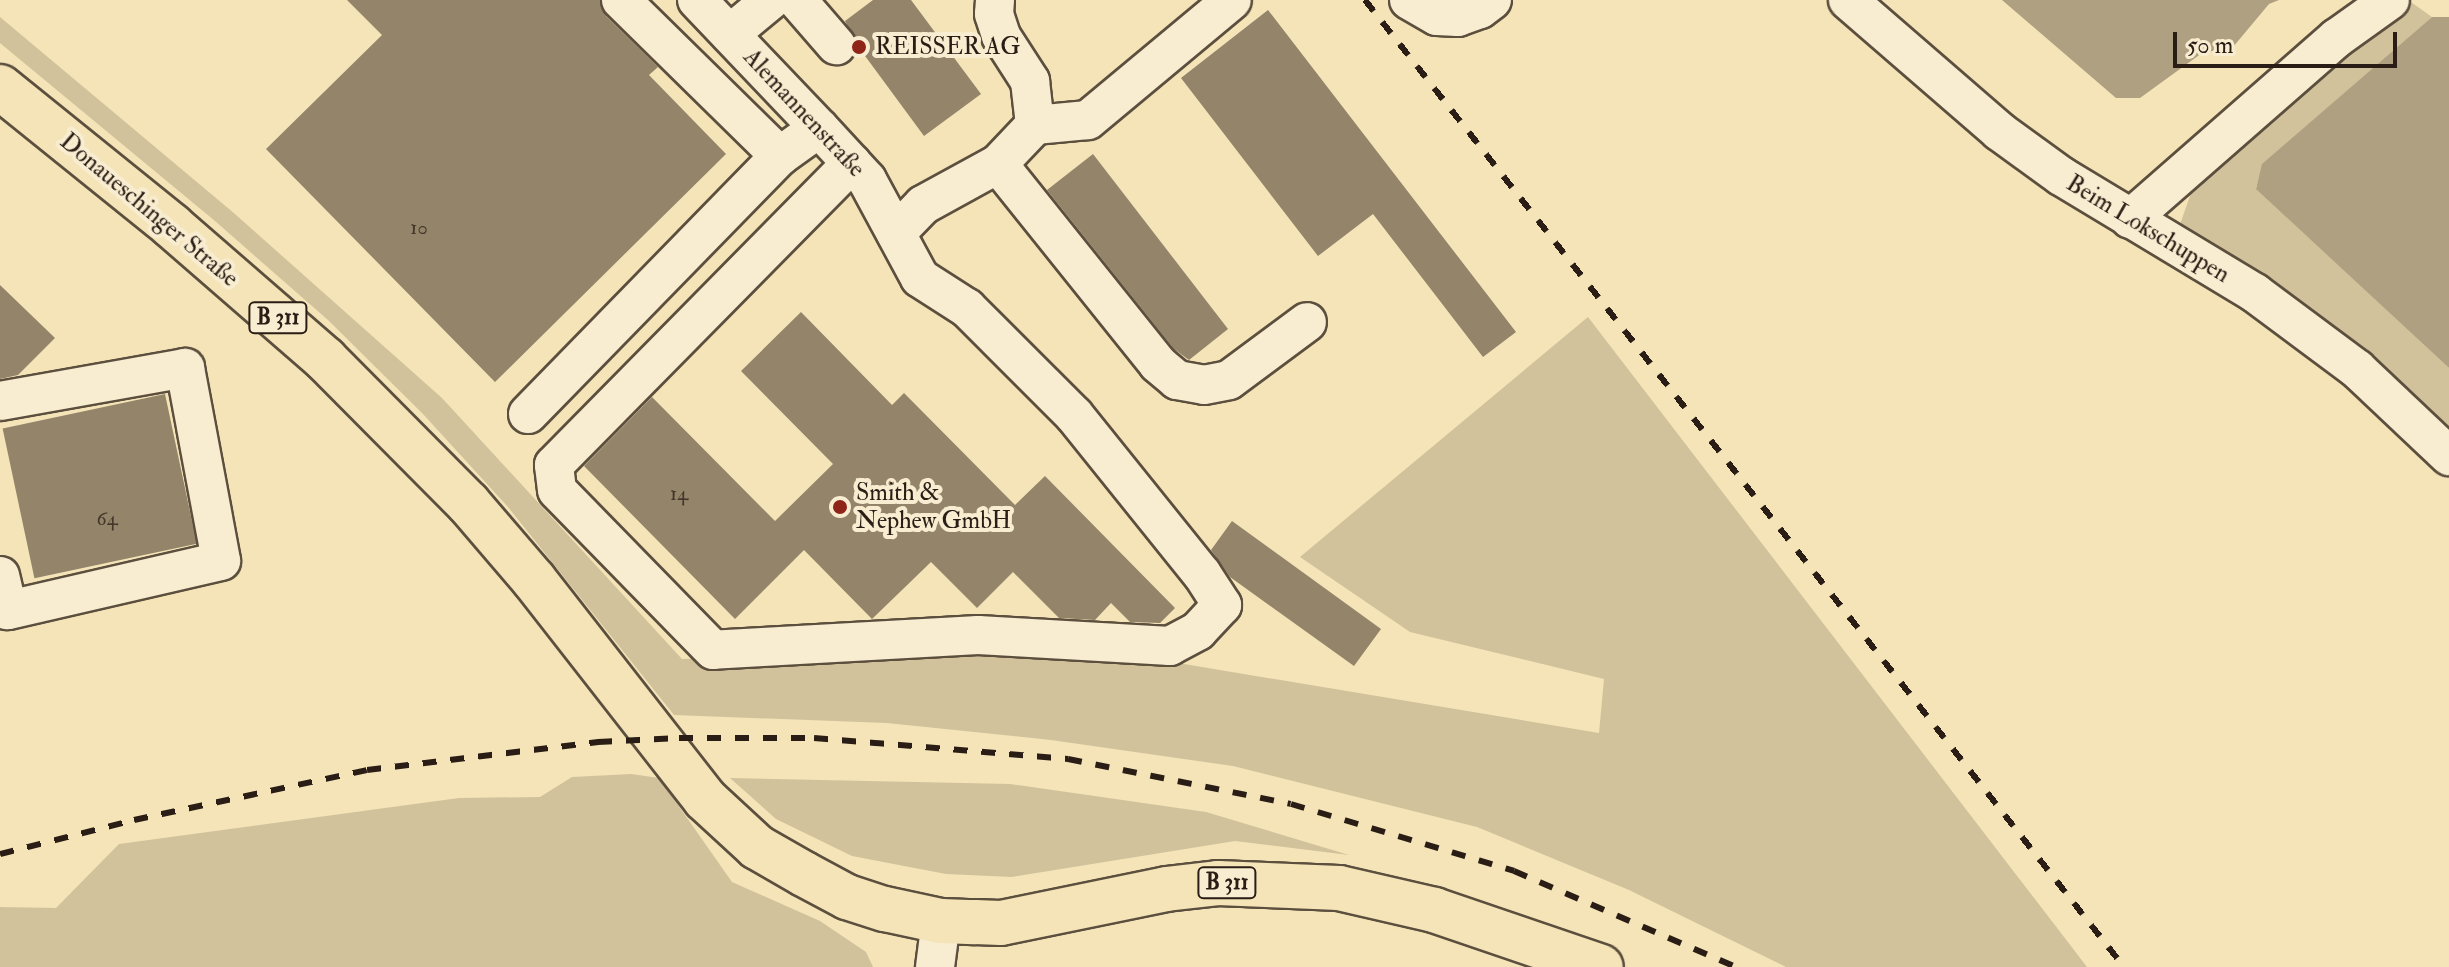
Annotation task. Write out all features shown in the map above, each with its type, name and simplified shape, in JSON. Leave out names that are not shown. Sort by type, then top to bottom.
[{"type":"main road","name":"Donaueschinger Straße","points":[[0,87],[172,226],[325,359],[468,503],[534,580],[674,763],[730,825],[757,847],[847,897],[941,921]]},
{"type":"main road","name":"B 311","points":[[941,921],[1001,923],[1166,889],[1218,883],[1290,883],[1339,888],[1434,910],[1601,967]]},
{"type":"street","points":[[621,0],[780,156]]},
{"type":"street","name":"Alemannenstraße","points":[[697,0],[819,128],[852,163],[867,180],[920,278],[967,308],[1074,415],[1202,574],[1222,605],[1198,631],[1170,646],[978,635],[713,650],[557,490],[554,465],[852,163]]},
{"type":"street","points":[[730,34],[771,0]]},
{"type":"street","points":[[797,0],[836,45]]},
{"type":"street","points":[[995,0],[994,14],[1001,36],[1030,81],[1035,125]]},
{"type":"street","points":[[896,233],[923,205],[998,164],[1035,125],[1088,120],[1232,0]]},
{"type":"street","points":[[1409,0],[1437,16],[1458,17],[1480,9],[1492,0]]},
{"type":"street","name":"Beim Lokschuppen","points":[[1848,0],[1999,131],[2130,219],[2267,303],[2357,369],[2449,456]]},
{"type":"street","points":[[2130,219],[2337,38],[2390,0]]},
{"type":"street","points":[[528,414],[780,156],[819,128]]},
{"type":"street","points":[[998,164],[1158,364],[1177,380],[1204,385],[1229,380],[1307,322]]},
{"type":"street","points":[[0,401],[185,368],[221,561],[4,593]]},
{"type":"street","points":[[935,967],[941,921]]},
{"type":"shaded area","points":[[2002,0],[2279,0],[2269,4],[2233,47],[2202,53],[2140,98],[2116,98]]},
{"type":"shaded area","points":[[2408,0],[2432,17],[2263,164],[2256,188],[2449,368],[2449,439],[2176,236],[2198,173]]},
{"type":"shaded area","points":[[0,17],[235,214],[442,398],[682,659],[998,646],[1172,662],[1599,733],[1604,679],[1410,632],[1300,557],[1588,317],[2087,967],[1786,967],[1629,890],[1477,827],[1233,766],[1051,740],[887,723],[674,715],[508,507],[423,414],[328,320],[215,221],[0,43]]},
{"type":"shaded area","points":[[2432,17],[2449,17],[2449,368],[2256,189],[2262,164]]},
{"type":"shaded area","points":[[631,774],[659,778],[732,882],[820,921],[866,952],[873,967],[0,967],[0,907],[56,908],[119,844],[459,798],[540,797],[572,777]]},
{"type":"shaded area","points":[[730,778],[1010,784],[1206,812],[1349,855],[1235,841],[1012,877],[946,874],[852,856],[776,819]]},
{"type":"building","points":[[347,0],[600,0],[606,16],[658,67],[649,75],[726,154],[495,382],[266,149],[382,35]]},
{"type":"building","points":[[873,0],[911,0],[981,94],[924,136],[857,45],[845,21]]},
{"type":"building","points":[[1268,10],[1516,332],[1483,357],[1373,214],[1318,256],[1181,78]]},
{"type":"building","points":[[1093,154],[1228,329],[1189,360],[1174,349],[1047,190]]},
{"type":"building","points":[[0,285],[55,338],[18,375],[0,379]]},
{"type":"building","points":[[801,312],[892,405],[904,393],[1015,505],[1045,476],[1175,608],[1160,623],[1130,622],[1111,603],[1095,620],[1059,618],[1013,572],[977,608],[931,562],[872,619],[804,550],[735,619],[584,466],[652,397],[775,521],[833,464],[741,371]]},
{"type":"building","points":[[165,394],[197,544],[34,578],[3,429]]},
{"type":"building","points":[[1232,521],[1381,629],[1354,666],[1230,577],[1211,550]]},
{"type":"railway","points":[[1365,0],[2124,967]]},
{"type":"railway","points":[[0,854],[134,820],[367,770],[598,742],[679,738],[814,738],[1068,759],[1291,804],[1514,871],[1736,967]]},
{"type":"place","name":"REISSER AG","points":[[859,47]]},
{"type":"place","name":"Smith & Nephew GmbH","points":[[840,507]]}]
